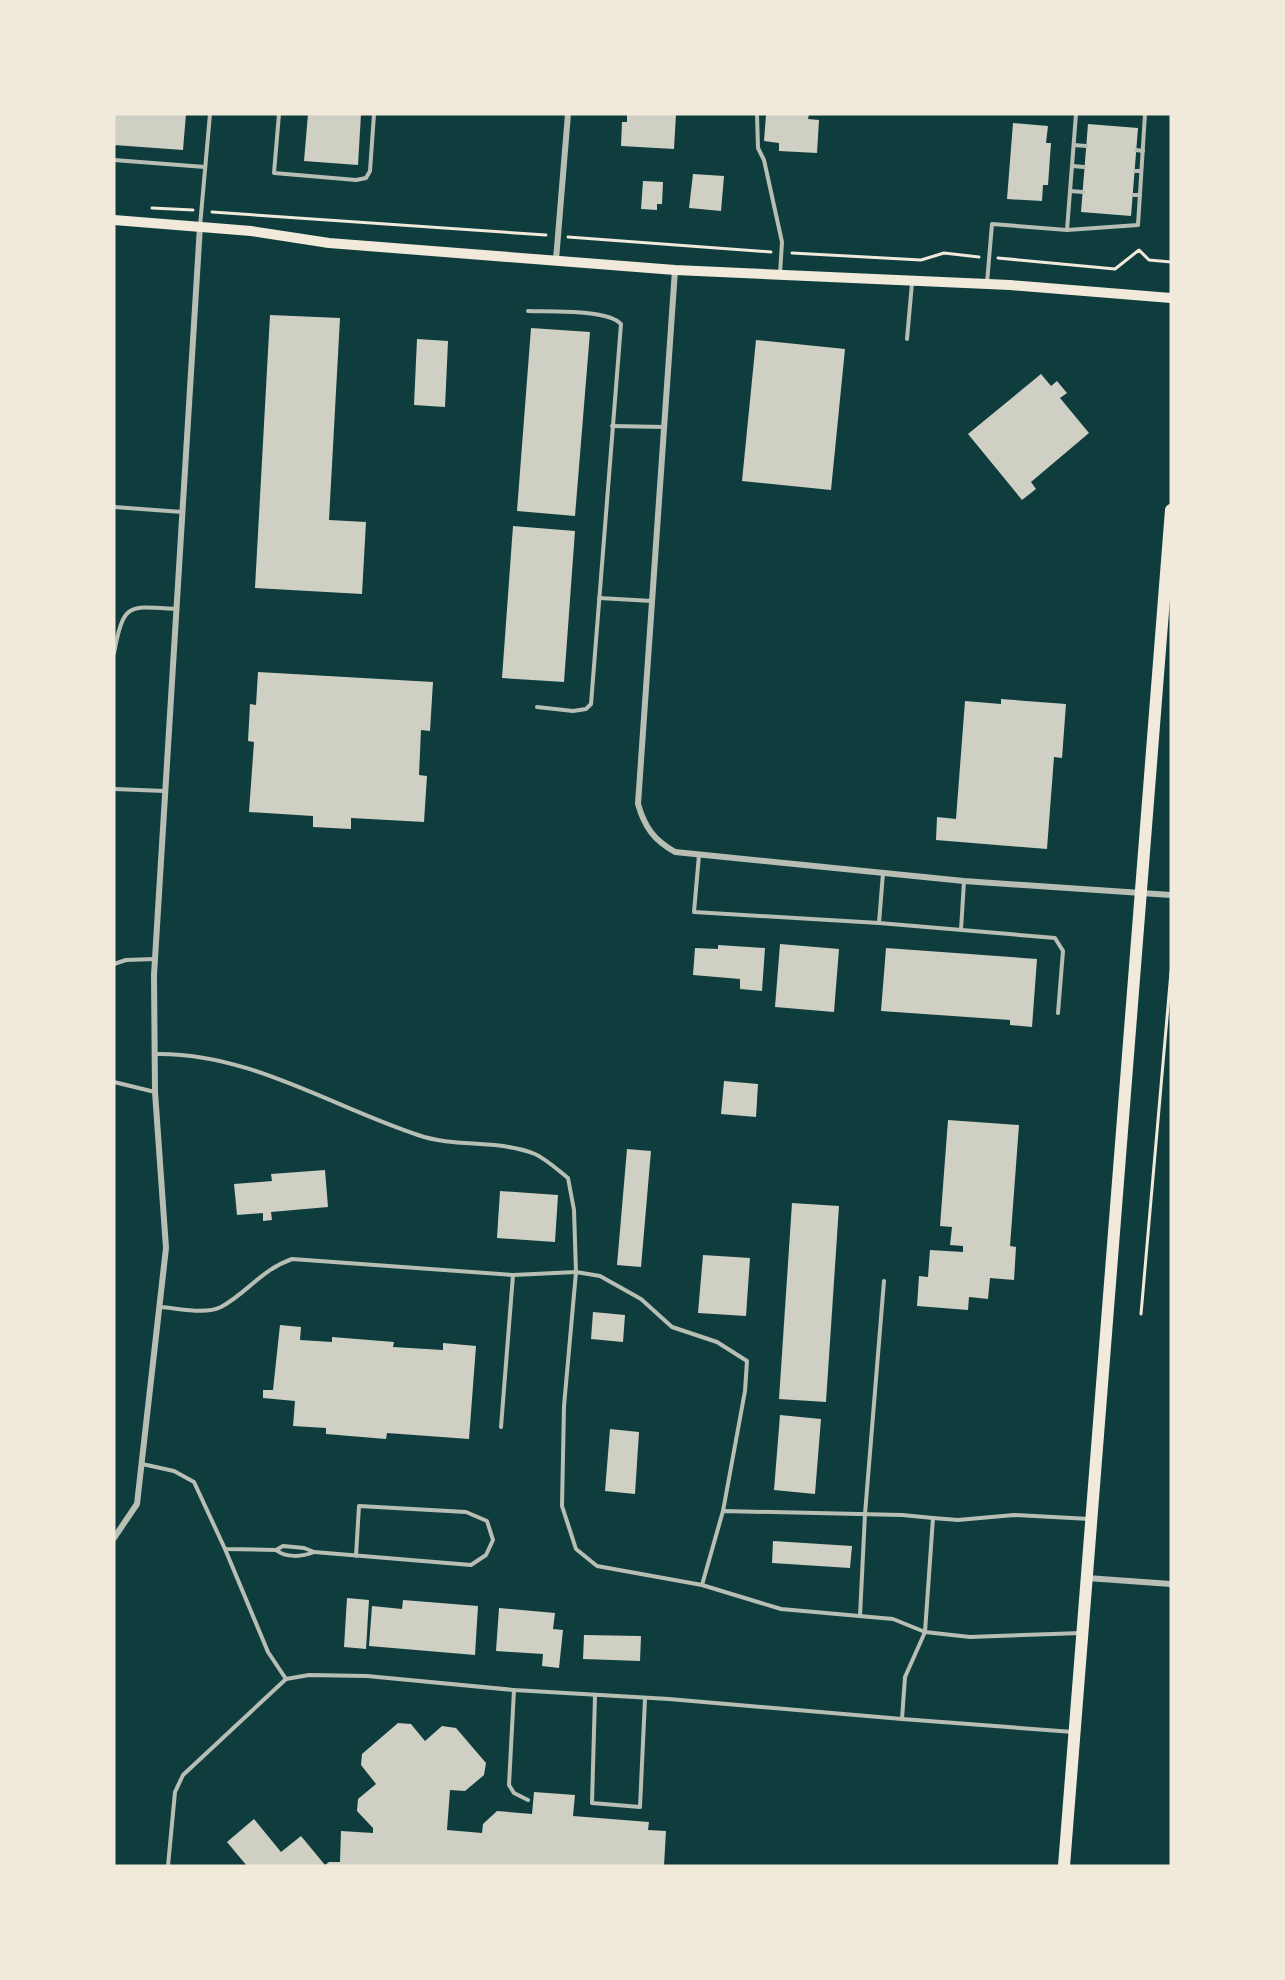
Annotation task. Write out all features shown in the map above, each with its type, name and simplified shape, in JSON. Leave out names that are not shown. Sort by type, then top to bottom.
[{"type":"main road","points":[[114,220],[200,226],[329,243],[675,270],[987,285],[1171,298]]},
{"type":"main road","points":[[1064,1866],[1171,510]]},
{"type":"street","points":[[556,260],[568,114]]},
{"type":"street","points":[[114,1538],[137,1504],[166,1248],[155,1092],[155,959],[200,226]]},
{"type":"street","points":[[675,270],[638,804],[643,823],[656,841],[675,852],[699,855],[964,881],[1171,895]]},
{"type":"street","points":[[1086,1578],[1171,1584]]},
{"type":"lane","points":[[200,226],[210,114]]},
{"type":"lane","points":[[279,114],[274,173],[356,180],[366,178],[370,171],[374,114]]},
{"type":"lane","points":[[758,114],[758,148],[764,160],[782,242],[780,275]]},
{"type":"lane","points":[[1067,230],[1076,114]]},
{"type":"lane","points":[[987,285],[992,224],[1067,230],[1138,225],[1145,114]]},
{"type":"lane","points":[[1074,145],[1086,146]]},
{"type":"lane","points":[[1136,150],[1143,151]]},
{"type":"lane","points":[[114,160],[205,167]]},
{"type":"lane","points":[[1072,166],[1084,167]]},
{"type":"lane","points":[[1135,171],[1141,171]]},
{"type":"lane","points":[[1070,191],[1083,192]]},
{"type":"lane","points":[[1133,195],[1140,195]]},
{"type":"lane","points":[[907,339],[912,281]]},
{"type":"lane","points":[[528,311],[600,315],[615,318],[621,324],[591,704],[586,710],[573,711],[537,707]]},
{"type":"lane","points":[[612,426],[665,427]]},
{"type":"lane","points":[[114,507],[183,512]]},
{"type":"lane","points":[[599,598],[653,601]]},
{"type":"lane","points":[[114,653],[120,621],[128,611],[141,607],[177,609]]},
{"type":"lane","points":[[114,789],[165,791]]},
{"type":"lane","points":[[699,855],[694,912],[879,923],[1055,938],[1063,951],[1058,1013]]},
{"type":"lane","points":[[879,923],[883,873]]},
{"type":"lane","points":[[961,930],[964,881]]},
{"type":"lane","points":[[114,964],[126,960],[155,959]]},
{"type":"lane","points":[[154,1054],[184,1053],[274,1076],[421,1136],[502,1144],[536,1155],[568,1178],[574,1210],[576,1272],[564,1407],[562,1506],[576,1549],[597,1566],[702,1585],[781,1609],[893,1618],[925,1632],[970,1637],[1082,1633]]},
{"type":"lane","points":[[114,1082],[155,1092]]},
{"type":"lane","points":[[159,1307],[204,1310],[220,1307],[274,1265],[292,1259],[513,1275],[576,1272],[600,1276],[641,1299],[672,1327],[717,1342],[747,1361],[745,1390],[723,1511],[702,1585]]},
{"type":"lane","points":[[501,1427],[513,1275]]},
{"type":"lane","points":[[861,1616],[865,1514],[884,1281]]},
{"type":"lane","points":[[141,1464],[174,1471],[194,1482],[268,1652],[286,1679]]},
{"type":"lane","points":[[225,1549],[276,1550],[283,1546],[304,1548],[314,1552],[356,1556],[471,1565],[486,1555],[493,1540],[487,1521],[466,1512],[359,1506],[356,1556]]},
{"type":"lane","points":[[723,1511],[865,1514],[958,1520],[1014,1515],[1091,1519]]},
{"type":"lane","points":[[902,1719],[905,1677],[925,1632],[933,1518]]},
{"type":"lane","points":[[276,1550],[282,1555],[293,1556],[304,1556],[314,1552]]},
{"type":"lane","points":[[168,1866],[176,1792],[183,1775],[286,1679],[309,1675],[368,1676],[514,1690],[1074,1732]]},
{"type":"lane","points":[[514,1690],[509,1785],[514,1793],[528,1800]]},
{"type":"lane","points":[[595,1696],[592,1803],[640,1807],[645,1699]]},
{"type":"path","points":[[219,212],[536,235]]},
{"type":"path","points":[[1029,261],[1115,269],[1139,249],[1149,260],[1171,262]]},
{"type":"path","points":[[1141,1314],[1171,972]]},
{"type":"building","points":[[114,114],[186,114],[183,150],[114,145]]},
{"type":"building","points":[[308,114],[361,114],[358,165],[304,161]]},
{"type":"building","points":[[627,114],[676,114],[674,149],[621,146],[622,122],[627,122]]},
{"type":"building","points":[[809,114],[808,119],[819,120],[817,153],[779,151],[779,143],[764,141],[766,115]]},
{"type":"building","points":[[1013,123],[1048,126],[1046,143],[1051,143],[1048,185],[1043,185],[1042,201],[1007,199]]},
{"type":"building","points":[[1088,124],[1138,128],[1131,216],[1081,212]]},
{"type":"building","points":[[693,174],[724,176],[721,211],[689,208]]},
{"type":"building","points":[[643,181],[663,182],[662,204],[657,204],[657,210],[641,209]]},
{"type":"building","points":[[270,315],[340,318],[329,520],[366,522],[362,594],[255,588]]},
{"type":"building","points":[[531,328],[590,332],[575,516],[517,511]]},
{"type":"building","points":[[417,339],[448,341],[445,407],[414,405]]},
{"type":"building","points":[[756,340],[845,349],[831,490],[742,481]]},
{"type":"building","points":[[1041,374],[1051,386],[1057,381],[1067,393],[1060,398],[1089,433],[1031,482],[1036,489],[1022,500],[968,434]]},
{"type":"building","points":[[513,526],[575,531],[564,682],[502,678]]},
{"type":"building","points":[[258,672],[433,682],[430,731],[421,730],[419,775],[427,776],[424,822],[351,818],[351,829],[313,827],[313,816],[249,812],[254,742],[248,741],[250,704],[256,705]]},
{"type":"building","points":[[1001,699],[1066,704],[1062,758],[1054,757],[1047,849],[936,840],[937,817],[956,819],[965,701],[1001,704]]},
{"type":"building","points":[[780,944],[839,949],[834,1012],[775,1007]]},
{"type":"building","points":[[718,945],[765,948],[762,991],[740,989],[740,979],[693,975],[695,948],[718,949]]},
{"type":"building","points":[[886,948],[1037,959],[1032,1027],[1010,1025],[1010,1020],[881,1011]]},
{"type":"building","points":[[724,1081],[758,1084],[756,1117],[721,1114]]},
{"type":"building","points":[[948,1120],[1019,1125],[1010,1246],[1016,1247],[1014,1280],[990,1278],[988,1299],[969,1297],[968,1310],[917,1306],[919,1276],[928,1277],[930,1250],[963,1252],[963,1246],[950,1245],[952,1227],[940,1226]]},
{"type":"building","points":[[627,1149],[651,1151],[641,1267],[617,1265]]},
{"type":"building","points":[[325,1170],[328,1207],[271,1212],[272,1220],[263,1221],[263,1213],[237,1215],[234,1184],[272,1181],[271,1174]]},
{"type":"building","points":[[500,1191],[558,1195],[555,1242],[497,1238]]},
{"type":"building","points":[[792,1203],[839,1206],[826,1402],[779,1399]]},
{"type":"building","points":[[703,1255],[750,1258],[746,1316],[698,1313]]},
{"type":"building","points":[[593,1312],[625,1315],[623,1342],[591,1339]]},
{"type":"building","points":[[280,1325],[301,1327],[300,1340],[332,1342],[332,1337],[394,1342],[393,1347],[443,1350],[443,1343],[476,1346],[469,1439],[387,1433],[386,1439],[326,1434],[326,1428],[293,1426],[295,1401],[263,1398],[263,1390],[273,1390]]},
{"type":"building","points":[[780,1415],[821,1419],[815,1494],[774,1490]]},
{"type":"building","points":[[610,1429],[639,1432],[635,1494],[605,1491]]},
{"type":"building","points":[[773,1541],[852,1546],[850,1568],[772,1563]]},
{"type":"building","points":[[347,1598],[369,1600],[366,1649],[344,1647]]},
{"type":"building","points":[[403,1600],[478,1606],[475,1655],[369,1646],[372,1606],[402,1609]]},
{"type":"building","points":[[499,1608],[555,1613],[553,1629],[563,1630],[559,1668],[542,1666],[543,1654],[496,1651]]},
{"type":"building","points":[[584,1635],[641,1636],[640,1661],[583,1659]]},
{"type":"building","points":[[398,1723],[411,1724],[425,1741],[442,1726],[456,1728],[486,1763],[484,1775],[465,1791],[450,1790],[447,1830],[482,1833],[483,1824],[497,1811],[532,1814],[534,1792],[575,1795],[573,1816],[649,1822],[648,1830],[666,1831],[664,1866],[247,1866],[227,1842],[254,1819],[281,1852],[301,1836],[325,1865],[329,1862],[340,1862],[341,1831],[373,1833],[373,1828],[357,1811],[358,1799],[376,1784],[361,1765],[362,1754]]}]
